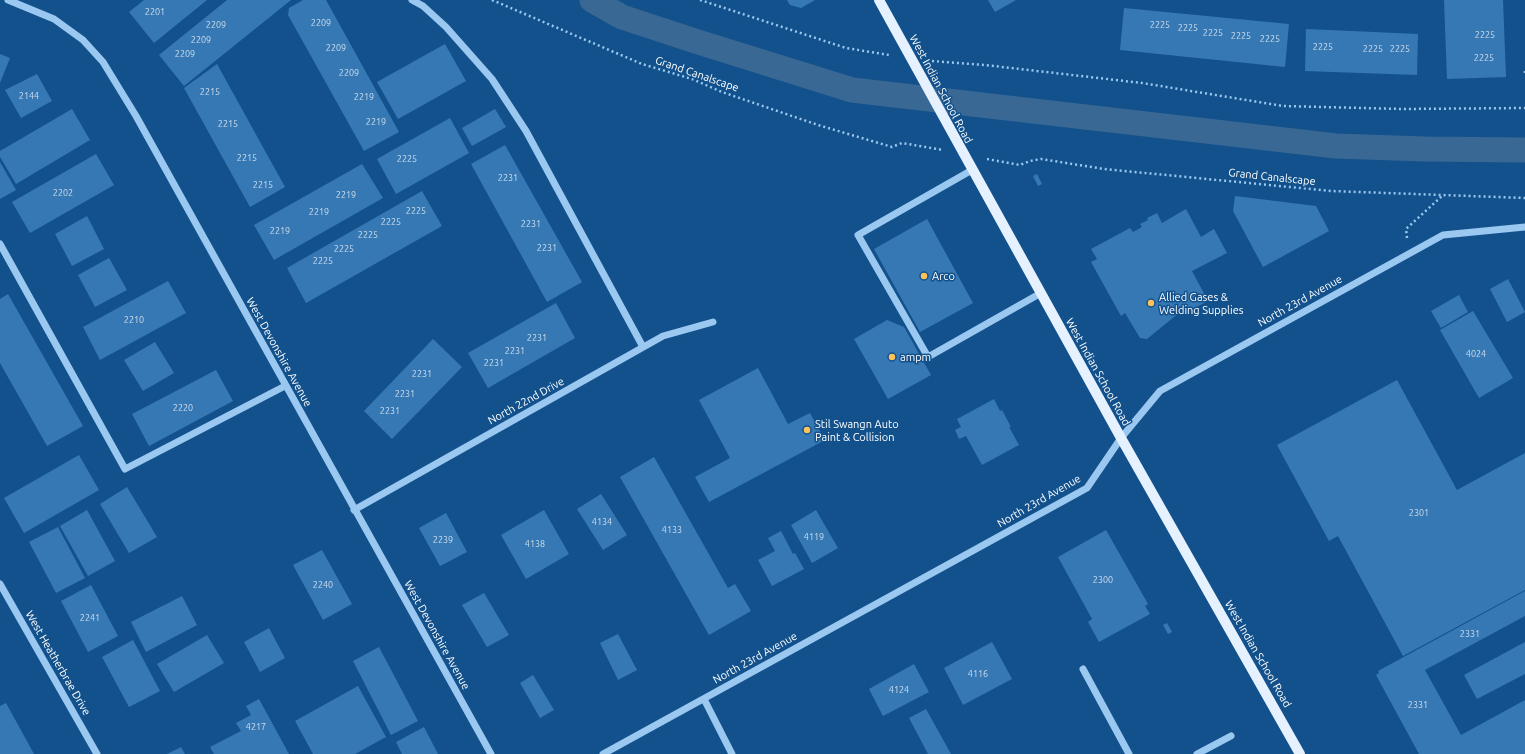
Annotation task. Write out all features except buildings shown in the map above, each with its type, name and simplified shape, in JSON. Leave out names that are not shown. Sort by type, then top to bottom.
[{"type":"main road","name":"West Indian School Road","points":[[879,0],[972,170],[1300,754]]},
{"type":"street","name":"West Devonshire Avenue","points":[[8,0],[54,19],[83,40],[103,62],[136,116],[491,754]]},
{"type":"street","points":[[412,0],[423,6],[452,33],[492,79],[526,131],[642,347]]},
{"type":"street","points":[[972,170],[858,235],[928,357],[1041,293]]},
{"type":"street","name":"North 23rd Avenue","points":[[603,754],[1087,488],[1122,438],[1160,391],[1443,234],[1525,227]]},
{"type":"street","points":[[0,244],[125,469],[285,386]]},
{"type":"street","name":"North 22nd Drive","points":[[354,510],[663,336],[713,322]]},
{"type":"street","name":"West Heatherbrae Drive","points":[[0,584],[97,754]]},
{"type":"street","points":[[1083,669],[1129,754]]},
{"type":"street","points":[[704,699],[732,754]]},
{"type":"street","points":[[1197,754],[1231,736]]},
{"type":"path","name":"Grand Canalscape","points":[[492,0],[642,64],[692,79],[722,92],[818,125],[892,147],[902,143]]},
{"type":"path","points":[[700,0],[846,48],[912,59],[985,65],[1142,83],[1283,106],[1403,109],[1525,108]]},
{"type":"path","name":"Grand Canalscape","points":[[1020,166],[1030,161],[1041,159],[1104,169],[1324,190],[1442,196],[1525,198]]},
{"type":"path","points":[[1407,254],[1406,229],[1442,196]]},
{"type":"waterway","points":[[592,0],[622,17],[852,90],[1336,146],[1525,150]]},
{"type":"place","name":"Arco","points":[[924,276]]},
{"type":"place","name":"Allied Gases & Welding Supplies","points":[[1151,303]]},
{"type":"place","name":"ampm","points":[[892,357]]},
{"type":"place","name":"Stil Swangn Auto Paint & Collision","points":[[807,430]]}]
